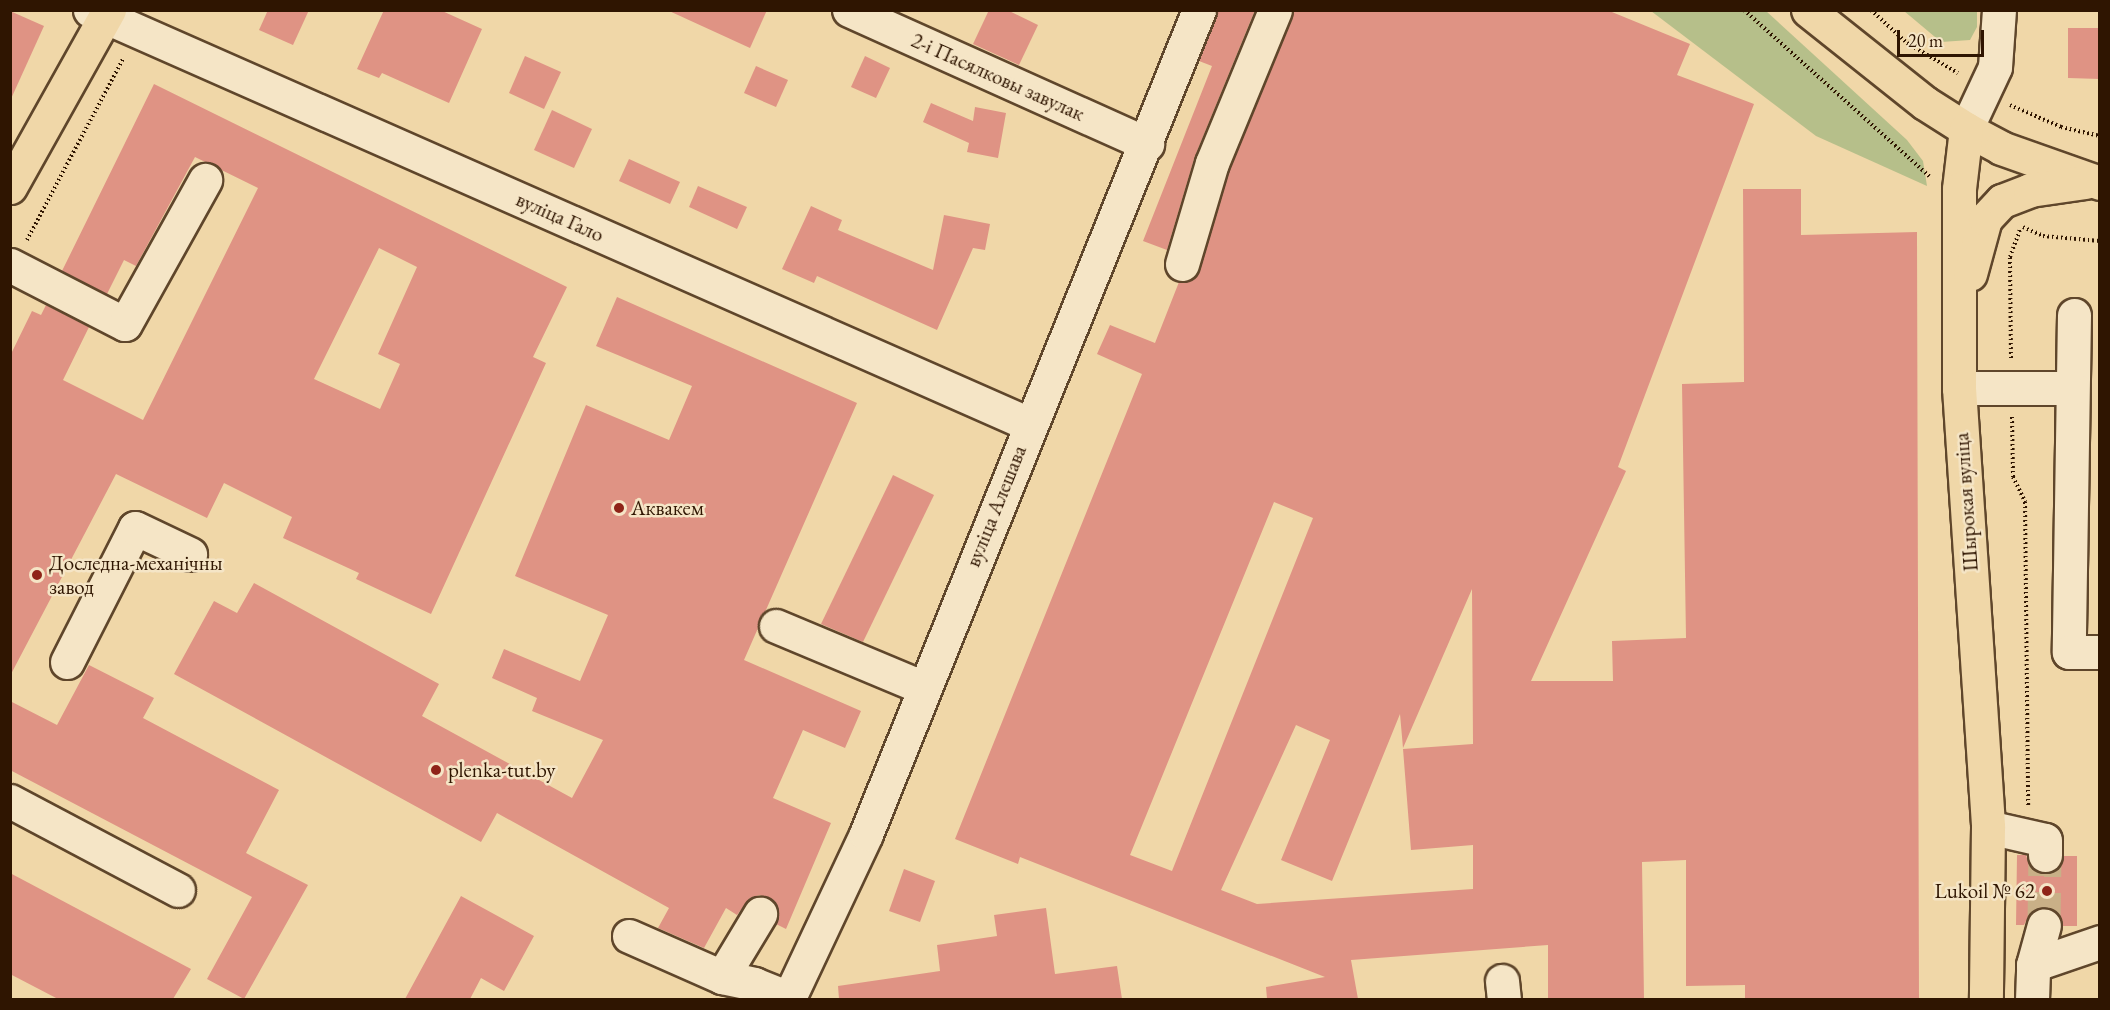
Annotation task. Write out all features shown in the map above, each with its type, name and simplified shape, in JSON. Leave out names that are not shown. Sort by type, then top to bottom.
[{"type":"main road","points":[[1808,10],[1925,103],[1966,129],[2001,148],[2095,182]]},
{"type":"main road","points":[[10,187],[102,13]]},
{"type":"main road","name":"Шырокая вуліца","points":[[1966,129],[1959,189],[1959,388],[1988,827],[1986,999]]},
{"type":"main road","points":[[1958,316],[1985,219],[2002,201],[2030,190],[2095,182]]},
{"type":"street","name":"2-і Пасялковы завулак","points":[[849,10],[1147,144]]},
{"type":"street","name":"вуліца Алешава","points":[[796,996],[866,834],[1029,424],[1147,144],[1199,10]]},
{"type":"street","points":[[1182,264],[1212,163],[1275,10]]},
{"type":"street","name":"Шырокая вуліца","points":[[1966,129],[1995,67],[1999,10]]},
{"type":"street","name":"вуліца Гало","points":[[102,13],[138,31],[1029,424]]},
{"type":"street","points":[[12,265],[125,324],[205,180]]},
{"type":"street","points":[[2074,315],[2069,652],[2100,652]]},
{"type":"street","points":[[1959,388],[2072,388]]},
{"type":"street","points":[[67,662],[135,528],[190,554]]},
{"type":"street","points":[[776,626],[924,688]]},
{"type":"street","points":[[10,801],[178,890]]},
{"type":"street","points":[[1988,827],[2042,848]]},
{"type":"street","points":[[722,977],[760,914]]},
{"type":"street","points":[[2032,999],[2033,965],[2045,926]]},
{"type":"street","points":[[629,936],[722,977],[796,996]]},
{"type":"street","points":[[2033,965],[2100,942]]},
{"type":"path","points":[[1744,10],[1927,175]]},
{"type":"path","points":[[12,265],[138,31]]},
{"type":"path","points":[[2042,848],[2025,502],[2013,477],[2010,257],[2021,226],[2043,236],[2100,242]]},
{"type":"green space","points":[[1651,11],[1766,11],[1907,140],[1923,161],[1927,186],[1816,136]]},
{"type":"green space","points":[[1904,11],[1977,11],[1977,27],[1970,40],[1941,42]]},
{"type":"building","points":[[268,10],[309,10],[293,45],[259,30]]},
{"type":"building","points":[[384,10],[440,10],[482,29],[449,103],[382,73],[379,78],[357,69]]},
{"type":"building","points":[[667,10],[767,10],[750,48]]},
{"type":"building","points":[[989,10],[1007,10],[1038,25],[1019,65],[973,44]]},
{"type":"building","points":[[1217,10],[1255,10],[1195,156],[1167,250],[1143,241],[1212,66],[1199,61]]},
{"type":"building","points":[[1293,10],[1607,10],[1690,44],[1677,75],[1754,104],[1618,467],[1626,471],[1531,681],[1613,681],[1612,641],[1686,638],[1682,384],[1744,382],[1743,189],[1801,189],[1801,235],[1917,232],[1919,999],[1745,999],[1745,985],[1686,986],[1686,860],[1642,862],[1644,999],[1548,999],[1548,945],[1351,960],[1358,999],[1267,999],[1266,987],[1325,977],[1020,857],[1018,864],[955,839],[1142,374],[1097,354],[1110,325],[1155,343],[1179,282],[1194,278],[1200,270],[1230,169]],"holes":[[[1274,502],[1313,518],[1172,871],[1130,855]],[[1472,589],[1473,744],[1403,749],[1411,850],[1473,845],[1473,889],[1257,904],[1221,890],[1296,725],[1330,740],[1281,860],[1332,881],[1400,714],[1403,748]]]},
{"type":"building","points":[[10,11],[44,26],[10,101]]},
{"type":"building","points":[[2068,28],[2100,28],[2100,79],[2068,78]]},
{"type":"building","points":[[525,56],[561,72],[544,109],[509,93]]},
{"type":"building","points":[[865,56],[890,68],[876,98],[851,87]]},
{"type":"building","points":[[756,66],[788,80],[776,107],[744,93]]},
{"type":"building","points":[[154,84],[567,287],[533,357],[546,363],[431,614],[356,579],[359,573],[283,538],[292,517],[224,483],[207,518],[116,474],[10,676],[10,356],[32,311],[41,315],[46,305],[89,327],[63,380],[143,420],[258,188],[195,157],[136,266],[124,260],[107,294],[62,271]],"holes":[[[379,248],[417,267],[378,354],[400,364],[380,409],[314,379]]]},
{"type":"building","points":[[931,103],[973,121],[975,107],[1006,113],[998,158],[967,152],[969,143],[923,122]]},
{"type":"building","points":[[552,110],[592,129],[574,168],[534,150]]},
{"type":"building","points":[[629,159],[680,182],[670,204],[619,181]]},
{"type":"building","points":[[698,186],[747,207],[737,229],[689,207]]},
{"type":"building","points":[[811,206],[842,220],[838,230],[933,270],[944,215],[990,224],[985,250],[973,248],[937,330],[817,276],[814,283],[782,269]]},
{"type":"building","points":[[617,297],[857,403],[744,660],[861,711],[845,748],[803,730],[773,798],[831,823],[786,929],[776,924],[776,904],[760,895],[750,898],[737,915],[726,908],[704,948],[658,928],[669,908],[497,813],[481,842],[174,674],[214,601],[237,613],[254,583],[439,684],[422,716],[572,798],[603,740],[532,711],[537,698],[492,678],[504,649],[580,681],[608,615],[515,576],[586,405],[669,440],[692,386],[596,346]]},
{"type":"building","points":[[893,475],[934,495],[863,642],[821,624]]},
{"type":"building","points":[[89,665],[154,698],[143,718],[279,790],[246,853],[308,885],[244,999],[207,979],[252,897],[10,770],[10,701],[57,725]]},
{"type":"building","name":"Lukoil № 62","points":[[2017,855],[2026,855],[2029,865],[2044,874],[2055,871],[2064,856],[2077,856],[2077,926],[2062,926],[2058,912],[2048,907],[2031,911],[2024,925],[2016,925]]},
{"type":"building","points":[[904,869],[935,881],[920,922],[889,911]]},
{"type":"building","points":[[10,873],[191,969],[173,999],[58,999],[10,974]]},
{"type":"building","points":[[461,896],[534,936],[504,991],[481,978],[470,999],[405,999]]},
{"type":"building","points":[[1046,908],[1055,974],[1117,966],[1122,999],[839,999],[838,986],[940,971],[937,945],[997,936],[994,915]]},
{"type":"tunnel","points":[[2044,925],[2045,855]]},
{"type":"place","name":"Аквакем","points":[[619,508]]},
{"type":"place","name":"Доследна-механічны завод","points":[[37,575]]},
{"type":"place","name":"plenka-tut.by","points":[[436,770]]},
{"type":"place","name":"Lukoil № 62","points":[[2047,891]]}]
